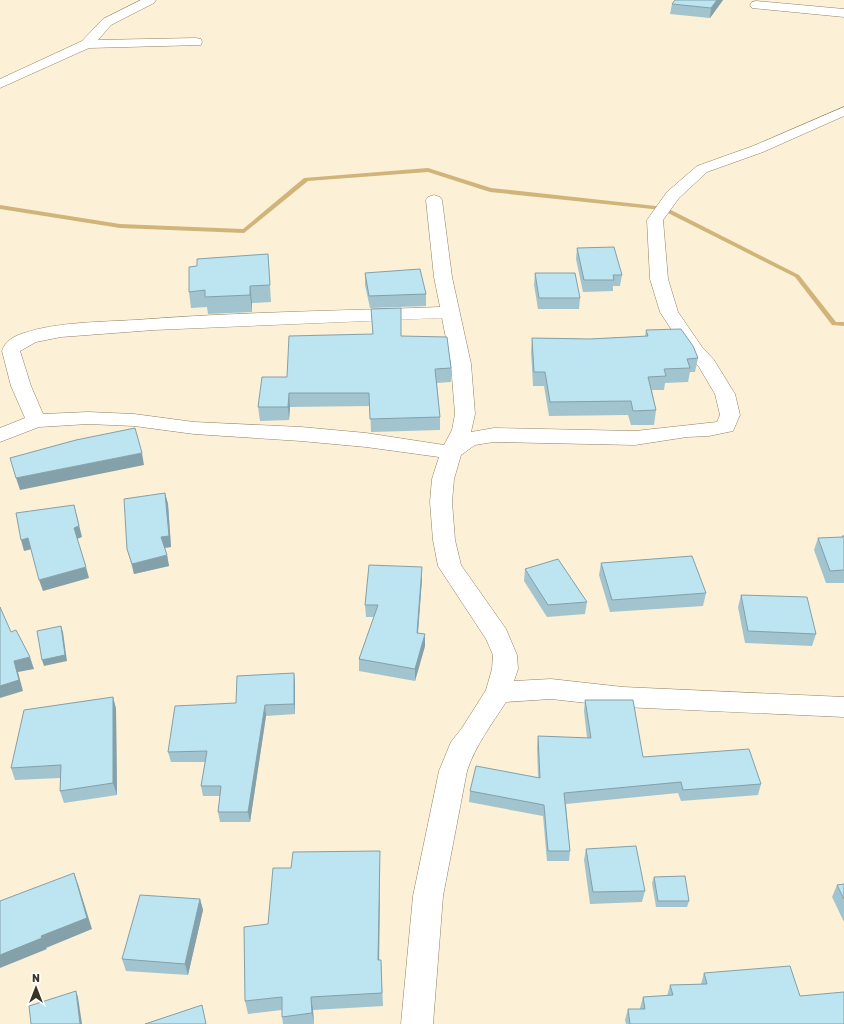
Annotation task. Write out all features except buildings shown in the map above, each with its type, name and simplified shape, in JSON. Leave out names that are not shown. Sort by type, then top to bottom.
[{"type":"street","points":[[0,84],[86,44],[107,22],[150,0]]},
{"type":"street","points":[[756,5],[844,13]]},
{"type":"street","points":[[86,44],[196,42]]},
{"type":"street","points":[[0,434],[36,421],[88,418],[134,420],[194,428],[301,434],[366,440],[452,452],[469,439],[494,435],[635,438],[687,431],[709,430],[726,426],[730,415],[726,394],[707,364],[695,351],[669,312],[659,279],[655,220],[673,195],[702,169],[752,151],[844,111]]},
{"type":"street","points":[[417,1024],[428,896],[453,771],[460,750],[471,736],[498,692],[505,669],[505,655],[497,636],[450,566],[444,540],[441,502],[443,479],[452,452],[462,430],[465,414],[461,364],[443,277],[434,200]]},
{"type":"street","points":[[36,421],[21,386],[11,351],[13,346],[30,337],[61,331],[154,324],[451,312]]},
{"type":"street","points":[[498,692],[551,689],[623,697],[844,707]]},
{"type":"waterway","points":[[0,207],[120,226],[244,231],[306,179],[428,170],[490,190],[663,208],[797,276],[834,324],[844,324]]}]
